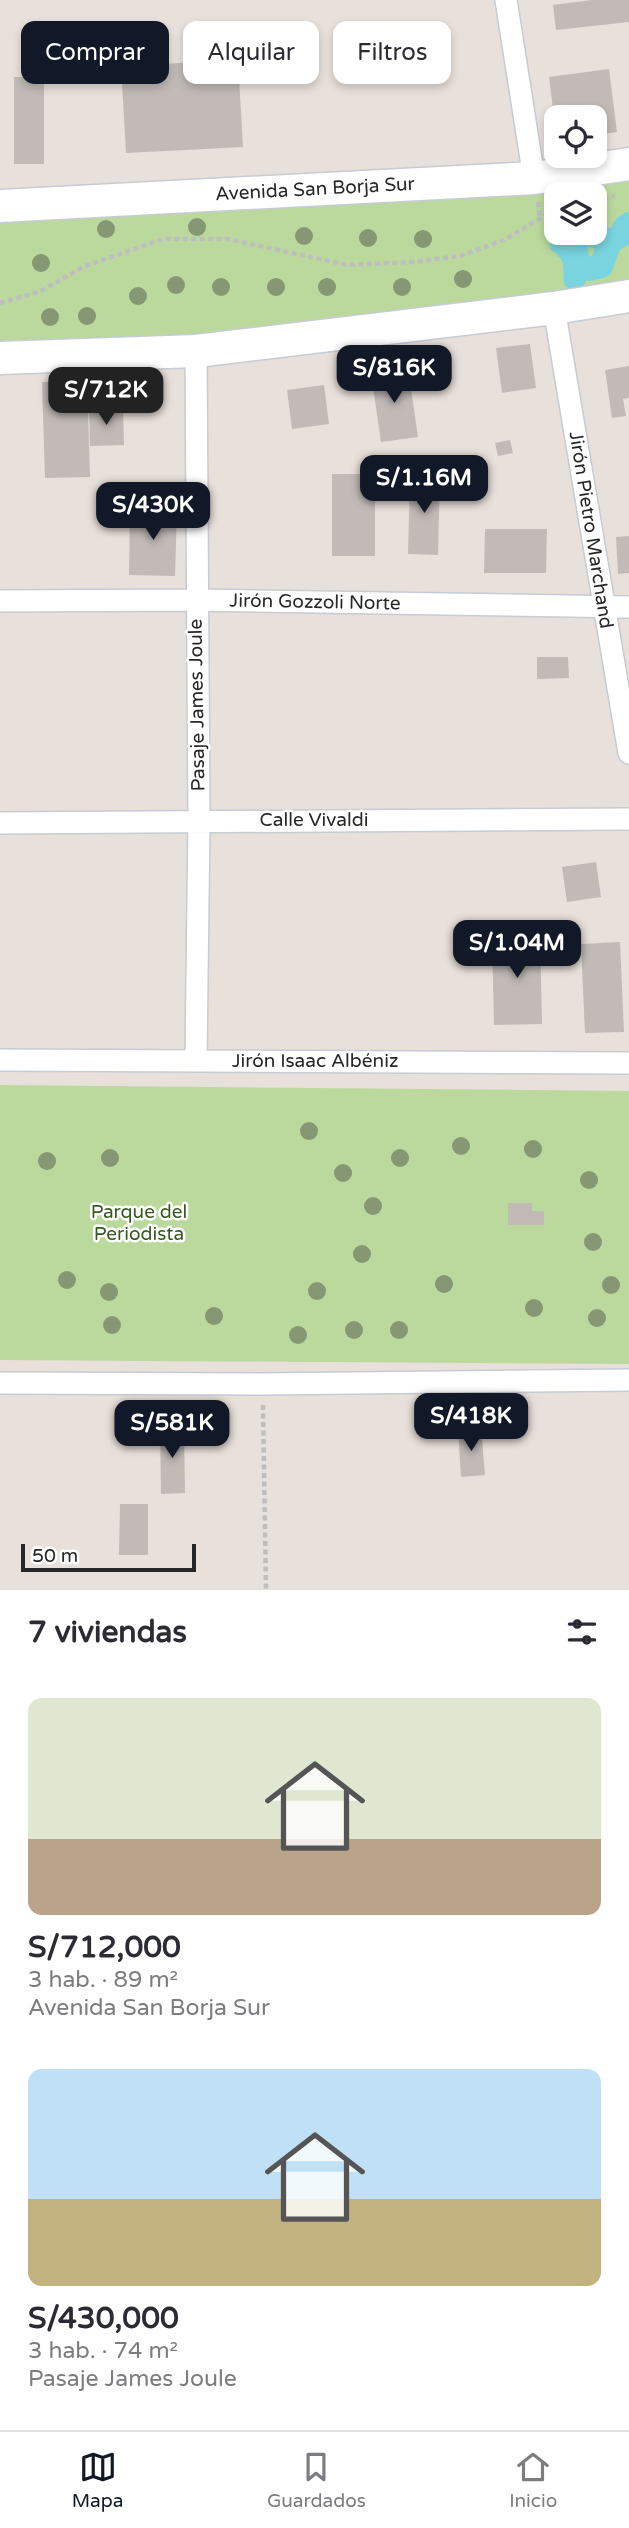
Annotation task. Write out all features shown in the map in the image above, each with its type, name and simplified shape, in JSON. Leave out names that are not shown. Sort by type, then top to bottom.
[{"type":"main road","name":"Avenida San Borja Sur","points":[[0,206],[534,178],[629,164]]},
{"type":"main road","points":[[0,358],[196,351],[554,308],[629,296]]},
{"type":"street","points":[[506,0],[534,178]]},
{"type":"street","name":"Jirón Pietro Marchand","points":[[554,308],[629,753]]},
{"type":"street","name":"Pasaje James Joule","points":[[196,351],[199,821],[196,1060]]},
{"type":"street","name":"Jirón Gozzoli Norte","points":[[0,601],[196,600],[629,607]]},
{"type":"street","name":"Calle Vivaldi","points":[[0,822],[629,819]]},
{"type":"street","name":"Jirón Isaac Albéniz","points":[[0,1060],[629,1063]]},
{"type":"street","points":[[0,1383],[263,1384],[629,1380]]},
{"type":"path","points":[[0,303],[41,291],[85,266],[163,239],[228,239],[347,265],[413,262],[460,256],[493,244],[544,216]]},
{"type":"path","points":[[263,1384],[266,1590]]},
{"type":"green space","points":[[629,178],[629,288],[201,337],[0,341],[0,222],[544,192],[544,245],[607,245],[605,182]]},
{"type":"green space","name":"Parque del Periodista","points":[[0,1085],[629,1091],[629,1364],[0,1360]]},
{"type":"water","points":[[550,245],[587,246],[589,269],[581,289],[573,290],[565,286],[562,262]]},
{"type":"building","points":[[592,0],[629,0],[629,22],[556,30],[553,5]]},
{"type":"building","points":[[183,63],[183,84],[239,84],[243,147],[126,153],[122,84],[169,84],[169,64]]},
{"type":"building","points":[[609,69],[617,132],[607,133],[607,105],[552,105],[549,77]]},
{"type":"building","points":[[14,77],[21,77],[21,84],[44,84],[44,164],[14,164]]},
{"type":"building","points":[[530,344],[536,388],[502,393],[496,348]]},
{"type":"building","points":[[629,366],[629,398],[623,399],[626,416],[612,418],[605,370]]},
{"type":"building","points":[[408,368],[418,437],[381,442],[371,373]]},
{"type":"building","points":[[87,381],[90,477],[45,478],[42,382]]},
{"type":"building","points":[[324,385],[329,424],[292,429],[287,390]]},
{"type":"building","points":[[89,408],[123,408],[124,445],[90,446]]},
{"type":"building","points":[[510,440],[513,453],[498,456],[495,443]]},
{"type":"building","points":[[332,474],[375,474],[375,556],[332,556]]},
{"type":"building","points":[[410,476],[440,476],[438,555],[408,554]]},
{"type":"building","points":[[130,509],[177,510],[175,576],[129,575]]},
{"type":"building","points":[[485,529],[547,529],[546,573],[484,573]]},
{"type":"building","points":[[629,536],[629,573],[618,574],[616,537]]},
{"type":"building","points":[[537,657],[568,657],[569,678],[537,679]]},
{"type":"building","points":[[596,862],[601,897],[567,902],[562,867]]},
{"type":"building","points":[[540,935],[542,1024],[494,1025],[492,936]]},
{"type":"building","points":[[620,942],[624,1032],[585,1033],[581,944]]},
{"type":"building","points":[[508,1203],[532,1203],[532,1211],[544,1211],[544,1225],[508,1225]]},
{"type":"building","points":[[160,1423],[184,1429],[185,1493],[161,1494]]},
{"type":"building","points":[[481,1429],[485,1475],[461,1477],[458,1430]]},
{"type":"building","points":[[120,1504],[148,1504],[148,1555],[119,1555]]},
{"type":"waterway","points":[[589,269],[601,266],[610,242],[622,235],[629,224]]}]
